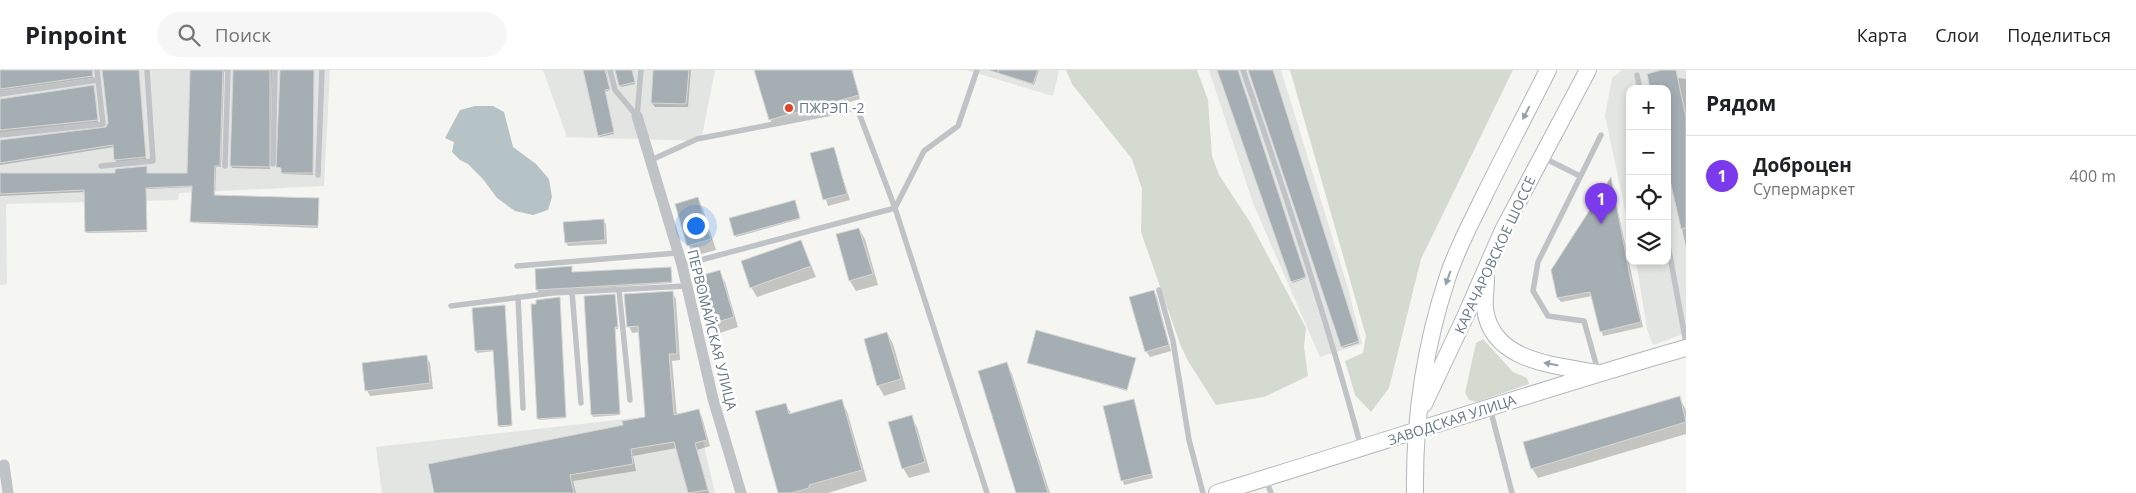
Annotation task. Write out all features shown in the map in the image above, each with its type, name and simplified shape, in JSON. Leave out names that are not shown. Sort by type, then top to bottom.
[{"type":"street","name":"КАРАЧАРОВСКОЕ ШОССЕ","points":[[1417,422],[1429,340],[1447,278],[1466,232],[1548,70]]},
{"type":"street","name":"КАРАЧАРОВСКОЕ ШОССЕ","points":[[1417,422],[1503,230],[1588,70]]},
{"type":"street","name":"ПЕРВОМАЙСКАЯ УЛИЦА","points":[[637,116],[682,265],[713,400],[741,493]]},
{"type":"street","points":[[1486,268],[1485,309],[1494,336],[1504,345],[1524,357],[1544,363],[1599,373]]},
{"type":"street","points":[[1429,340],[1431,350],[1435,353],[1441,354],[1449,350]]},
{"type":"street","name":"ЗАВОДСКАЯ УЛИЦА","points":[[1217,493],[1268,486],[1361,450],[1417,422],[1490,407],[1686,348]]},
{"type":"street","points":[[1415,493],[1417,422]]},
{"type":"street","points":[[2,463],[8,493]]},
{"type":"lane","points":[[0,135],[103,124],[97,70]]},
{"type":"lane","points":[[101,166],[153,161],[147,70]]},
{"type":"lane","points":[[225,166],[228,70]]},
{"type":"lane","points":[[273,164],[275,70]]},
{"type":"lane","points":[[318,175],[322,70]]},
{"type":"lane","points":[[610,70],[615,90],[637,116]]},
{"type":"lane","points":[[637,116],[641,70]]},
{"type":"lane","points":[[682,265],[895,208],[924,150],[958,126],[977,70]]},
{"type":"lane","points":[[1243,70],[1320,302],[1361,450]]},
{"type":"lane","points":[[1637,75],[1639,85]]},
{"type":"lane","points":[[0,94],[98,80]]},
{"type":"lane","points":[[650,161],[697,140],[857,108],[895,208],[987,493]]},
{"type":"lane","points":[[1599,373],[1584,321],[1548,316],[1533,291],[1538,262],[1601,135]]},
{"type":"lane","points":[[1542,157],[1580,176]]},
{"type":"lane","points":[[517,266],[677,253]]},
{"type":"lane","points":[[1671,262],[1686,344]]},
{"type":"lane","points":[[451,306],[572,292],[686,286]]},
{"type":"lane","points":[[619,290],[630,400]]},
{"type":"lane","points":[[1159,290],[1173,341],[1189,440],[1203,493]]},
{"type":"lane","points":[[572,292],[580,403]]},
{"type":"lane","points":[[518,297],[523,408]]},
{"type":"lane","points":[[1490,407],[1512,493]]},
{"type":"shaded area","points":[[0,70],[330,70],[324,186],[179,193],[178,200],[6,204],[7,284],[0,285]]},
{"type":"shaded area","points":[[543,70],[715,70],[701,141],[567,137]]},
{"type":"shaded area","points":[[966,70],[1059,70],[1053,96]]},
{"type":"shaded area","points":[[1066,70],[1197,70],[1208,100],[1212,156],[1219,175],[1250,222],[1306,328],[1304,347],[1308,376],[1264,397],[1216,405],[1188,361],[1180,344],[1141,232],[1142,189],[1132,159],[1072,84]]},
{"type":"shaded area","points":[[1209,70],[1281,70],[1348,288],[1362,344],[1320,357],[1253,203]]},
{"type":"shaded area","points":[[1290,70],[1513,70],[1421,259],[1389,388],[1371,412],[1355,395],[1345,361],[1363,353],[1366,336]]},
{"type":"shaded area","points":[[1622,70],[1686,70],[1686,333],[1653,345],[1647,329],[1637,265],[1671,265],[1671,85],[1626,85],[1626,214],[1605,116],[1612,78]]},
{"type":"shaded area","points":[[475,106],[493,106],[504,112],[513,147],[536,164],[549,179],[552,197],[548,210],[533,215],[515,211],[497,198],[483,179],[452,152],[454,142],[445,138],[460,110]]},
{"type":"shaded area","points":[[1483,339],[1513,372],[1527,378],[1529,384],[1477,402],[1469,400],[1465,393],[1476,343]]},
{"type":"shaded area","points":[[696,411],[715,493],[382,493],[376,447]]},
{"type":"building","points":[[0,70],[92,70],[93,76],[0,89]]},
{"type":"building","points":[[102,70],[139,70],[146,157],[114,160],[113,145],[0,163],[0,140],[106,127],[108,123]]},
{"type":"building","points":[[190,70],[223,70],[220,166],[215,166],[214,195],[319,198],[318,226],[190,222],[192,186],[146,188],[147,230],[85,232],[84,190],[0,194],[0,173],[115,173],[115,169],[147,166],[147,173],[187,173]]},
{"type":"building","points":[[233,70],[270,70],[270,167],[230,166]]},
{"type":"building","points":[[280,70],[314,70],[313,173],[281,173],[281,168],[276,167]]},
{"type":"building","points":[[583,70],[605,70],[610,89],[605,90],[614,132],[598,136]]},
{"type":"building","points":[[615,70],[632,70],[635,82],[619,86]]},
{"type":"building","points":[[653,70],[689,70],[686,104],[651,103]]},
{"type":"building","name":"ПЖРЭП -2","points":[[754,70],[852,70],[859,95],[769,120]]},
{"type":"building","points":[[999,70],[1038,70],[1033,84],[998,73]]},
{"type":"building","points":[[1217,70],[1238,70],[1306,277],[1291,282]]},
{"type":"building","points":[[1248,70],[1273,70],[1359,341],[1341,347]]},
{"type":"building","points":[[1661,70],[1676,70],[1686,117],[1686,228],[1681,229],[1671,185],[1671,85],[1649,85],[1647,74]]},
{"type":"building","points":[[94,85],[98,120],[0,130],[0,99]]},
{"type":"building","points":[[834,147],[847,194],[823,200],[810,153]]},
{"type":"building","points":[[1611,177],[1626,256],[1626,265],[1628,265],[1641,322],[1600,332],[1590,292],[1557,298],[1551,270]]},
{"type":"building","points":[[698,197],[711,239],[687,246],[675,204]]},
{"type":"building","points":[[795,200],[800,218],[734,236],[729,218]]},
{"type":"building","points":[[604,219],[605,240],[565,243],[563,222]]},
{"type":"building","points":[[859,228],[873,274],[849,281],[836,234]]},
{"type":"building","points":[[801,240],[811,266],[750,288],[741,261]]},
{"type":"building","points":[[572,266],[572,272],[671,267],[672,282],[536,290],[535,269]]},
{"type":"building","points":[[720,270],[734,317],[710,324],[696,277]]},
{"type":"building","points":[[1154,290],[1169,345],[1145,352],[1129,297]]},
{"type":"building","points":[[673,291],[677,354],[669,354],[674,415],[699,409],[707,440],[695,443],[708,490],[688,493],[674,442],[631,449],[633,464],[570,475],[574,493],[434,493],[428,464],[623,425],[622,421],[645,417],[638,326],[627,327],[624,294]]},
{"type":"building","points":[[615,294],[618,327],[615,327],[620,414],[591,415],[584,296]]},
{"type":"building","points":[[560,297],[566,417],[537,419],[531,304],[536,304],[536,300]]},
{"type":"building","points":[[505,305],[512,425],[498,426],[493,350],[475,351],[472,308]]},
{"type":"building","points":[[1036,330],[1136,358],[1127,390],[1027,363]]},
{"type":"building","points":[[887,332],[901,379],[877,386],[864,339]]},
{"type":"building","points":[[427,355],[430,383],[365,391],[362,363]]},
{"type":"building","points":[[1007,362],[1048,493],[1016,493],[978,371]]},
{"type":"building","points":[[1680,396],[1686,422],[1531,469],[1523,442]]},
{"type":"building","points":[[842,399],[862,470],[809,485],[809,488],[791,493],[778,493],[755,411],[786,403],[789,414]]},
{"type":"building","points":[[1134,399],[1152,474],[1121,481],[1103,406]]},
{"type":"building","points":[[912,415],[925,462],[902,469],[888,422]]},
{"type":"place","name":"ПЖРЭП -2","points":[[789,108]]},
{"type":"place","name":"Доброцен","points":[[1601,224]]}]
